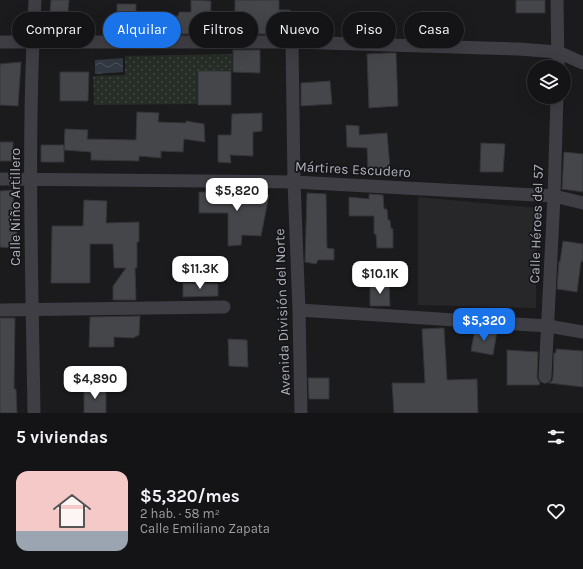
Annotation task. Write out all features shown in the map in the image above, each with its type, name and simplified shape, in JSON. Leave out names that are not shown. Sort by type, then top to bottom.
[{"type":"street","name":"Calle Niño Artillero","points":[[34,12],[35,0]]},
{"type":"street","points":[[557,0],[558,60]]},
{"type":"street","points":[[0,42],[12,42]]},
{"type":"street","points":[[95,42],[266,42]]},
{"type":"street","points":[[334,43],[558,52],[583,63]]},
{"type":"street","name":"Calle Niño Artillero","points":[[33,48],[30,180],[34,413]]},
{"type":"street","name":"Avenida División del Norte","points":[[292,48],[294,182],[301,413]]},
{"type":"street","name":"Calle Héroes del 57","points":[[545,377],[557,104]]},
{"type":"street","name":"Mártires Escudero","points":[[0,179],[294,182],[554,196],[583,203]]},
{"type":"street","points":[[0,310],[224,307]]},
{"type":"street","points":[[299,310],[548,326],[583,332]]},
{"type":"shaded area","points":[[232,54],[232,70],[197,71],[197,104],[94,105],[93,76],[125,75],[125,56]]},
{"type":"shaded area","points":[[418,197],[537,208],[536,308],[418,305]]},
{"type":"water","points":[[123,58],[123,72],[95,74],[95,60]]},
{"type":"building","points":[[51,0],[69,0],[68,12],[50,12]]},
{"type":"building","points":[[191,0],[211,1],[211,12],[191,12]]},
{"type":"building","points":[[235,0],[279,0],[279,10],[290,10],[290,12],[266,12],[266,34],[258,34],[258,12],[235,12]]},
{"type":"building","points":[[516,0],[545,0],[545,13],[516,13]]},
{"type":"building","points":[[117,4],[136,4],[136,12],[117,12]]},
{"type":"building","points":[[181,12],[189,12],[189,34],[181,34]]},
{"type":"building","points":[[233,50],[260,50],[260,73],[233,72]]},
{"type":"building","points":[[396,53],[398,106],[369,108],[367,54]]},
{"type":"building","points":[[21,62],[18,106],[0,105],[0,64]]},
{"type":"building","points":[[198,71],[231,71],[231,105],[198,105]]},
{"type":"building","points":[[60,72],[89,72],[88,101],[60,101]]},
{"type":"building","points":[[330,81],[332,104],[301,106],[301,83]]},
{"type":"building","points":[[137,112],[159,113],[158,122],[186,123],[186,121],[204,124],[205,142],[184,139],[183,152],[161,151],[161,158],[139,156],[139,161],[91,160],[91,152],[64,150],[65,129],[88,130],[87,139],[136,140]]},
{"type":"building","points":[[262,113],[262,131],[253,132],[253,156],[230,155],[231,163],[218,162],[218,135],[231,135],[232,114]]},
{"type":"building","points":[[346,125],[359,126],[359,135],[387,133],[390,168],[368,170],[367,148],[347,147]]},
{"type":"building","points":[[0,142],[13,142],[13,161],[0,161]]},
{"type":"building","points":[[481,143],[505,144],[503,172],[480,172]]},
{"type":"building","points":[[41,145],[64,145],[64,162],[41,162]]},
{"type":"building","points":[[564,152],[583,154],[583,192],[562,189]]},
{"type":"building","points":[[13,190],[14,230],[17,230],[16,248],[0,247],[0,191]]},
{"type":"building","points":[[199,192],[233,192],[269,195],[261,236],[242,235],[241,245],[228,246],[228,213],[199,213]]},
{"type":"building","points":[[307,193],[326,194],[327,248],[334,249],[334,260],[318,260],[316,264],[305,262]]},
{"type":"building","points":[[369,194],[383,195],[384,209],[387,209],[388,220],[390,220],[391,228],[393,229],[393,248],[377,248],[376,234],[374,234],[374,216],[349,216],[349,197],[369,199]]},
{"type":"building","points":[[84,200],[107,201],[106,223],[139,222],[137,268],[135,268],[136,300],[113,300],[113,286],[126,268],[114,268],[113,244],[90,244],[90,283],[51,283],[52,226],[83,226]]},
{"type":"building","points":[[563,241],[583,244],[583,262],[581,261],[577,292],[557,289],[559,261],[560,262]]},
{"type":"building","points":[[183,283],[218,284],[218,296],[183,297]]},
{"type":"building","points":[[389,283],[390,306],[370,306],[370,284]]},
{"type":"building","points":[[140,316],[139,335],[133,338],[114,337],[114,347],[89,347],[90,317]]},
{"type":"building","points":[[0,318],[15,318],[14,389],[16,389],[17,413],[0,413]]},
{"type":"building","points":[[444,328],[447,380],[477,379],[478,413],[394,413],[392,383],[425,383],[422,329]]},
{"type":"building","points":[[475,329],[497,331],[493,355],[471,351]]},
{"type":"building","points":[[228,339],[247,340],[248,367],[229,366]]},
{"type":"building","points":[[556,349],[583,351],[583,387],[549,383],[552,381],[553,377],[554,353],[556,353]]},
{"type":"building","points":[[507,350],[538,352],[537,377],[540,383],[539,385],[507,385]]},
{"type":"building","points":[[308,378],[329,378],[329,399],[309,399]]},
{"type":"building","points":[[84,388],[106,388],[106,413],[84,413]]}]
